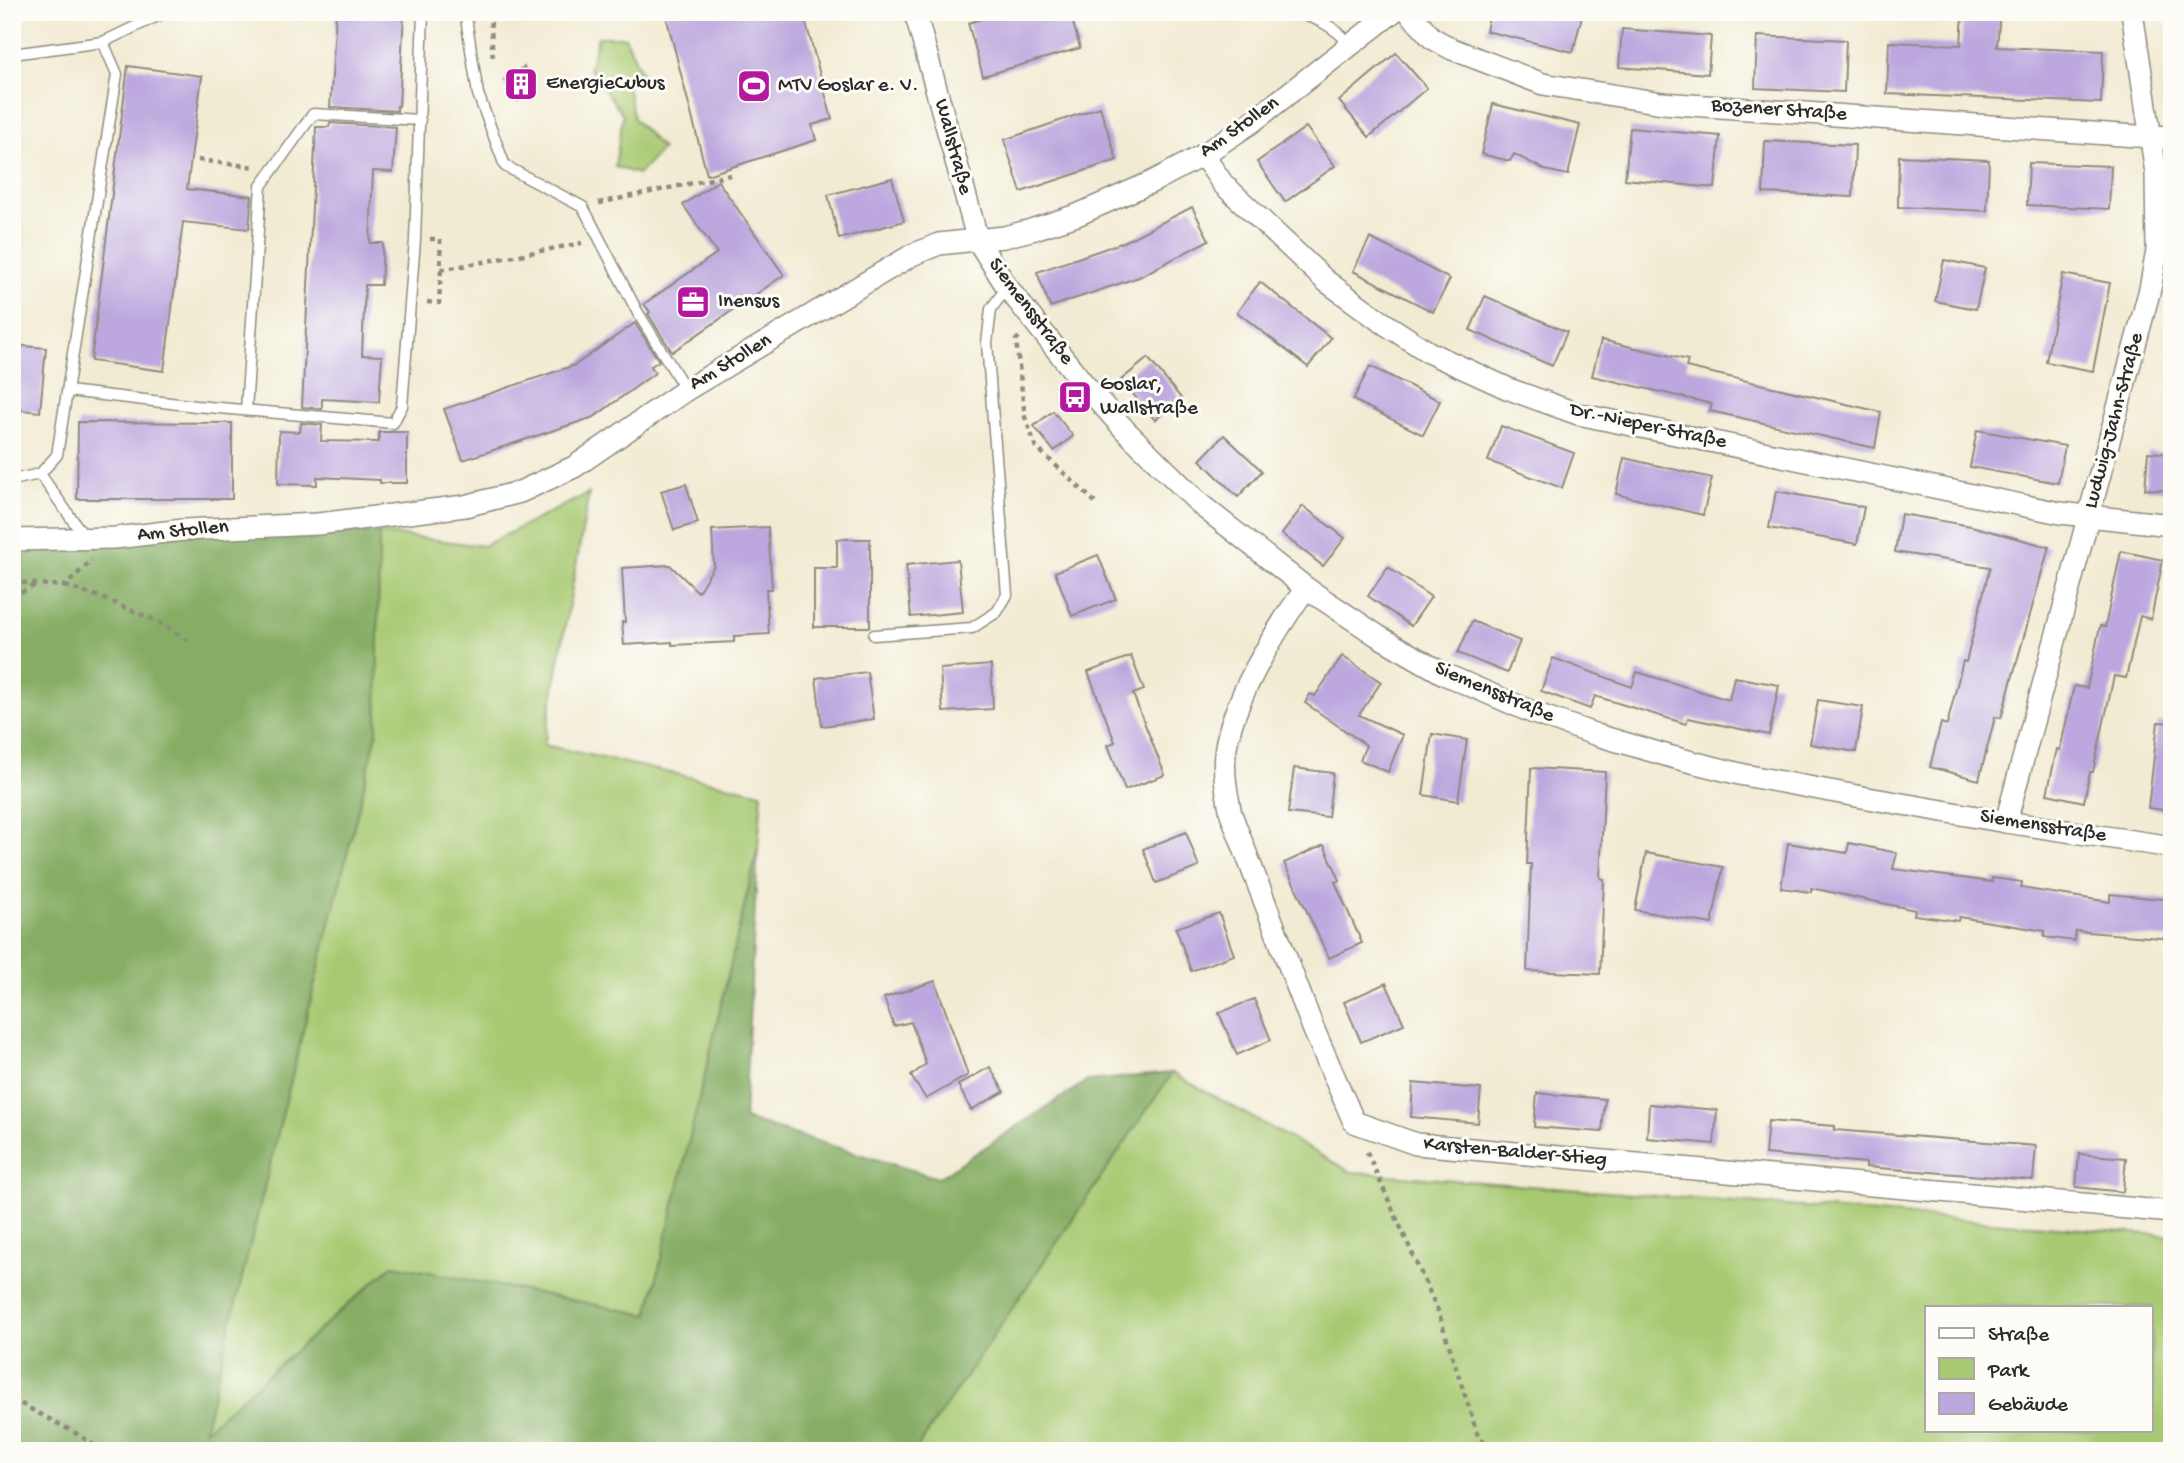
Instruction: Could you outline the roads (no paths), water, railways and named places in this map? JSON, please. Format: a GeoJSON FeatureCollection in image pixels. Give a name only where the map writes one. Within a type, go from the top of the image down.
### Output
{"type":"FeatureCollection","features":[{"type":"Feature","properties":{"kind":"street","name":"Wallstraße"},"geometry":{"type":"LineString","coordinates":[[915,12],[978,241]]}},
{"type":"Feature","properties":{"kind":"street","name":"Am Stollen"},"geometry":{"type":"LineString","coordinates":[[12,540],[115,538],[183,530],[318,524],[466,506],[520,492],[574,467],[685,390],[912,255],[939,244],[961,240],[978,241],[1031,230],[1077,215],[1154,181],[1203,155],[1252,122],[1393,12]]}},
{"type":"Feature","properties":{"kind":"street","name":"Bozener Straße"},"geometry":{"type":"LineString","coordinates":[[1409,12],[1433,38],[1452,49],[1543,85],[1662,103],[2161,136]]}},
{"type":"Feature","properties":{"kind":"street","name":"Ludwig-Jahn-Straße"},"geometry":{"type":"LineString","coordinates":[[2006,822],[2150,289],[2157,251],[2155,173],[2161,136],[2132,12]]}},
{"type":"Feature","properties":{"kind":"street","name":"Dr.-Nieper-Straße"},"geometry":{"type":"LineString","coordinates":[[1203,155],[1223,184],[1326,281],[1430,353],[1509,389],[1578,414],[2060,513],[2172,525]]}},
{"type":"Feature","properties":{"kind":"street","name":"Siemensstraße"},"geometry":{"type":"LineString","coordinates":[[978,241],[1007,287],[1083,383],[1125,430],[1201,505],[1306,588],[1378,636],[1444,674],[1534,713],[1597,735],[1744,775],[2006,822],[2172,847]]}},
{"type":"Feature","properties":{"kind":"street","name":"Karsten-Balder-Stieg"},"geometry":{"type":"LineString","coordinates":[[1306,588],[1287,613],[1259,663],[1232,721],[1225,754],[1225,783],[1231,814],[1313,1028],[1354,1122],[1416,1144],[2172,1212]]}},
{"type":"Feature","properties":{"kind":"lane"},"geometry":{"type":"LineString","coordinates":[[12,54],[103,42],[166,12]]}},
{"type":"Feature","properties":{"kind":"lane"},"geometry":{"type":"LineString","coordinates":[[68,391],[393,423],[402,406],[415,240],[424,12]]}},
{"type":"Feature","properties":{"kind":"lane"},"geometry":{"type":"LineString","coordinates":[[465,12],[478,94],[505,166],[583,207],[638,313],[685,390]]}},
{"type":"Feature","properties":{"kind":"lane"},"geometry":{"type":"LineString","coordinates":[[1289,12],[1325,22],[1352,46]]}},
{"type":"Feature","properties":{"kind":"lane"},"geometry":{"type":"LineString","coordinates":[[12,480],[40,474],[57,455],[117,74],[103,42]]}},
{"type":"Feature","properties":{"kind":"lane"},"geometry":{"type":"LineString","coordinates":[[246,410],[261,186],[313,114],[419,120]]}},
{"type":"Feature","properties":{"kind":"lane"},"geometry":{"type":"LineString","coordinates":[[874,635],[972,628],[997,612],[1007,595],[987,343],[991,309],[1007,287]]}},
{"type":"Feature","properties":{"kind":"lane"},"geometry":{"type":"LineString","coordinates":[[40,474],[86,539]]}},
{"type":"Feature","properties":{"kind":"place","name":"EnergieCubus"},"geometry":{"type":"Point","coordinates":[521,84]}},
{"type":"Feature","properties":{"kind":"place","name":"MTV Goslar e. V."},"geometry":{"type":"Point","coordinates":[754,86]}},
{"type":"Feature","properties":{"kind":"place","name":"Inensus"},"geometry":{"type":"Point","coordinates":[693,302]}},
{"type":"Feature","properties":{"kind":"place","name":"Goslar, Wallstraße"},"geometry":{"type":"Point","coordinates":[1075,397]}}]}
